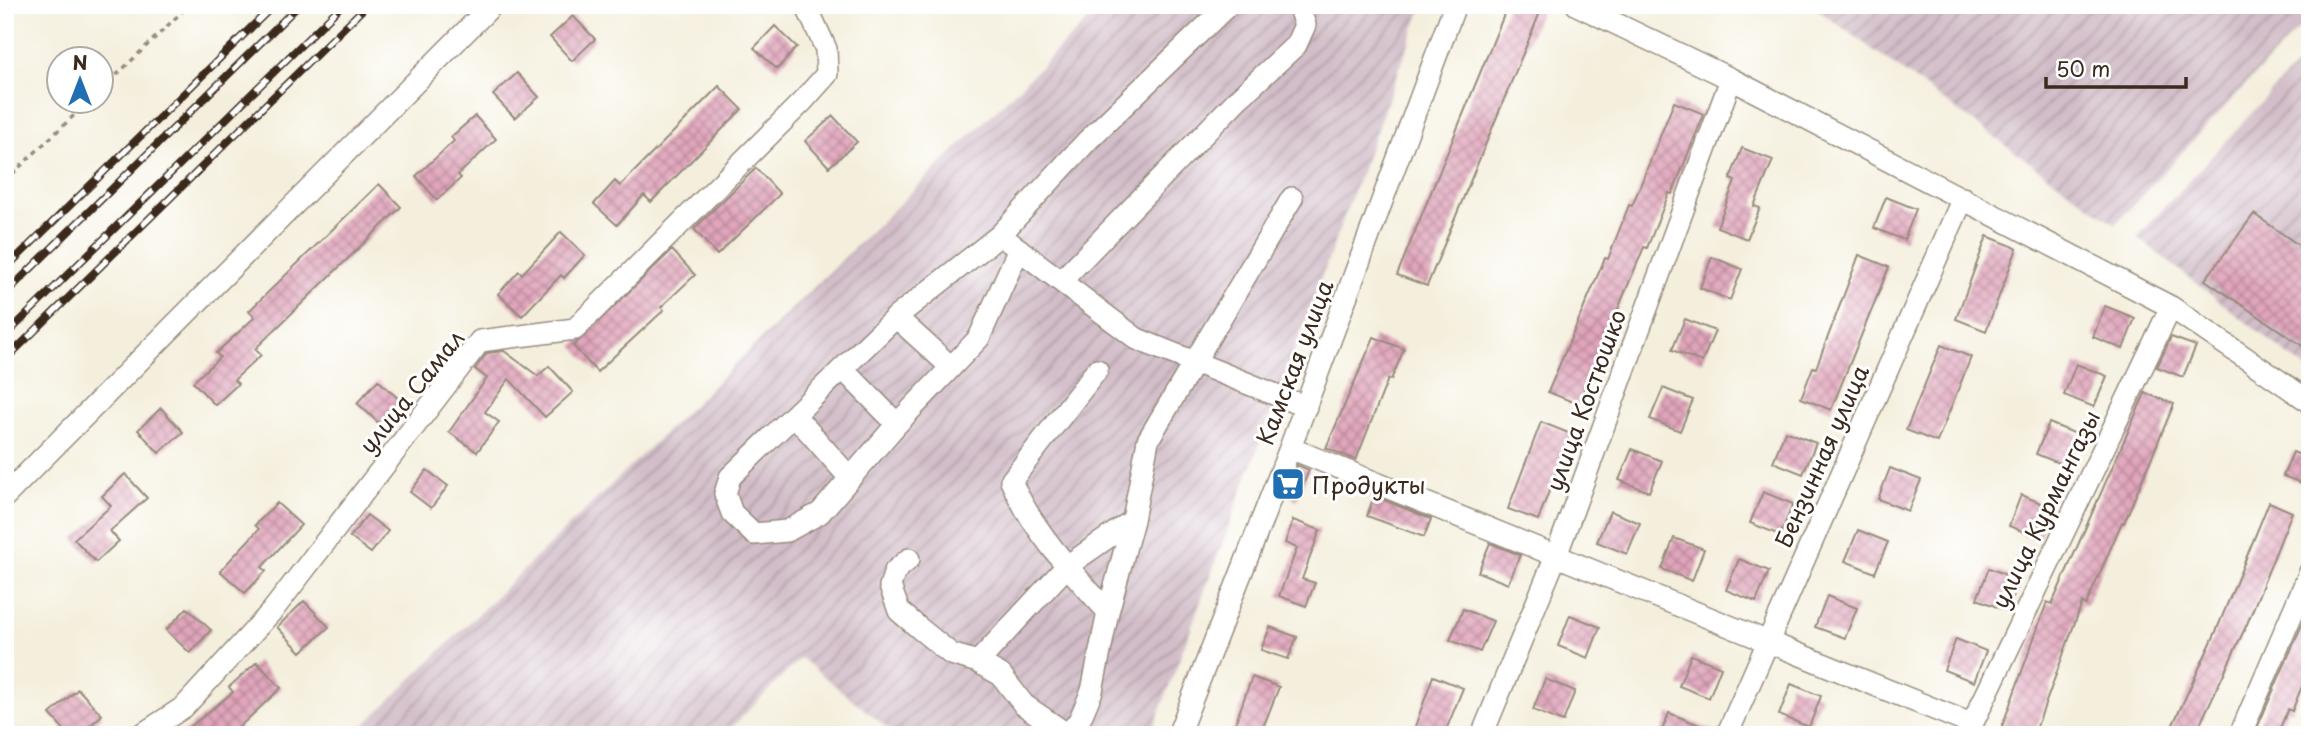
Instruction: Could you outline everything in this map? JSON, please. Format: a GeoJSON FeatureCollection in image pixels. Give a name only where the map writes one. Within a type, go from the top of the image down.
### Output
{"type":"FeatureCollection","features":[{"type":"Feature","properties":{"kind":"street"},"geometry":{"type":"LineString","coordinates":[[5,496],[492,5]]}},
{"type":"Feature","properties":{"kind":"street","name":"улица Самал"},"geometry":{"type":"LineString","coordinates":[[141,735],[184,707],[273,610],[480,341],[575,328],[827,75],[826,49],[806,5]]}},
{"type":"Feature","properties":{"kind":"street"},"geometry":{"type":"LineString","coordinates":[[1018,249],[979,338],[897,424],[820,513],[787,531],[754,534],[742,525],[732,513],[725,494],[730,477],[896,317],[1000,234],[1088,140],[1228,5]]}},
{"type":"Feature","properties":{"kind":"street"},"geometry":{"type":"LineString","coordinates":[[1061,281],[1240,98],[1296,45],[1305,24],[1298,5]]}},
{"type":"Feature","properties":{"kind":"street","name":"Камская улица"},"geometry":{"type":"LineString","coordinates":[[1178,735],[1306,407],[1455,5]]}},
{"type":"Feature","properties":{"kind":"street"},"geometry":{"type":"LineString","coordinates":[[1577,5],[1731,79],[2171,307],[2310,401]]}},
{"type":"Feature","properties":{"kind":"street","name":"улица Костюшко"},"geometry":{"type":"LineString","coordinates":[[1482,735],[1556,556],[1731,79]]}},
{"type":"Feature","properties":{"kind":"street"},"geometry":{"type":"LineString","coordinates":[[909,559],[895,571],[890,586],[899,611],[951,654],[978,662],[1001,675],[1024,705],[1068,735],[1080,719],[1092,691],[1108,612],[1133,520],[1148,440],[1292,198]]}},
{"type":"Feature","properties":{"kind":"street","name":"Бензинная улица"},"geometry":{"type":"LineString","coordinates":[[1727,735],[1963,198]]}},
{"type":"Feature","properties":{"kind":"street"},"geometry":{"type":"LineString","coordinates":[[1000,234],[1137,339],[1306,407]]}},
{"type":"Feature","properties":{"kind":"street","name":"улица Курмангазы"},"geometry":{"type":"LineString","coordinates":[[1969,729],[2171,307]]}},
{"type":"Feature","properties":{"kind":"street"},"geometry":{"type":"LineString","coordinates":[[896,317],[951,367]]}},
{"type":"Feature","properties":{"kind":"street"},"geometry":{"type":"LineString","coordinates":[[843,369],[897,424]]}},
{"type":"Feature","properties":{"kind":"street"},"geometry":{"type":"LineString","coordinates":[[1097,370],[1011,481],[1022,505],[1067,566],[1108,612]]}},
{"type":"Feature","properties":{"kind":"street"},"geometry":{"type":"LineString","coordinates":[[794,416],[850,478]]}},
{"type":"Feature","properties":{"kind":"street"},"geometry":{"type":"LineString","coordinates":[[1290,448],[1768,640],[1969,729]]}},
{"type":"Feature","properties":{"kind":"street"},"geometry":{"type":"LineString","coordinates":[[978,662],[1067,566],[1133,520]]}},
{"type":"Feature","properties":{"kind":"street"},"geometry":{"type":"LineString","coordinates":[[2240,735],[2310,572]]}},
{"type":"Feature","properties":{"kind":"path"},"geometry":{"type":"LineString","coordinates":[[116,75],[188,5]]}},
{"type":"Feature","properties":{"kind":"path"},"geometry":{"type":"LineString","coordinates":[[5,181],[73,116]]}},
{"type":"Feature","properties":{"kind":"shaded area"},"geometry":{"type":"Polygon","coordinates":[[[1104,5],[1423,5],[1151,735],[896,735],[801,658],[724,735],[354,735],[1104,5]]]}},
{"type":"Feature","properties":{"kind":"shaded area"},"geometry":{"type":"Polygon","coordinates":[[[1811,5],[2310,5],[2310,16],[2115,224],[1811,5]]]}},
{"type":"Feature","properties":{"kind":"shaded area"},"geometry":{"type":"Polygon","coordinates":[[[2310,50],[2310,372],[2137,237],[2310,50]]]}},
{"type":"Feature","properties":{"kind":"building"},"geometry":{"type":"Polygon","coordinates":[[[1508,5],[1530,5],[1541,10],[1427,286],[1397,275],[1508,5]]]}},
{"type":"Feature","properties":{"kind":"building"},"geometry":{"type":"Polygon","coordinates":[[[573,16],[595,39],[572,61],[550,37],[573,16]]]}},
{"type":"Feature","properties":{"kind":"building"},"geometry":{"type":"Polygon","coordinates":[[[775,26],[797,47],[777,69],[754,48],[775,26]]]}},
{"type":"Feature","properties":{"kind":"building"},"geometry":{"type":"Polygon","coordinates":[[[517,73],[539,97],[515,118],[493,95],[517,73]]]}},
{"type":"Feature","properties":{"kind":"building"},"geometry":{"type":"Polygon","coordinates":[[[719,86],[742,109],[651,202],[644,195],[617,225],[594,204],[615,181],[620,186],[719,86]]]}},
{"type":"Feature","properties":{"kind":"building"},"geometry":{"type":"Polygon","coordinates":[[[1674,102],[1704,114],[1672,194],[1669,193],[1647,248],[1644,247],[1578,404],[1548,392],[1605,258],[1608,259],[1629,205],[1632,206],[1674,102]]]}},
{"type":"Feature","properties":{"kind":"building"},"geometry":{"type":"Polygon","coordinates":[[[475,116],[496,139],[458,175],[461,178],[437,200],[416,176],[454,141],[451,137],[475,116]]]}},
{"type":"Feature","properties":{"kind":"building"},"geometry":{"type":"Polygon","coordinates":[[[833,116],[857,142],[829,167],[805,141],[833,116]]]}},
{"type":"Feature","properties":{"kind":"building"},"geometry":{"type":"Polygon","coordinates":[[[1742,148],[1773,160],[1754,206],[1760,208],[1747,239],[1717,227],[1735,181],[1730,179],[1742,148]]]}},
{"type":"Feature","properties":{"kind":"building"},"geometry":{"type":"Polygon","coordinates":[[[756,168],[780,194],[717,255],[694,229],[756,168]]]}},
{"type":"Feature","properties":{"kind":"building"},"geometry":{"type":"Polygon","coordinates":[[[379,184],[401,207],[255,349],[261,355],[234,380],[238,384],[215,405],[193,382],[220,357],[216,353],[255,317],[249,311],[379,184]]]}},
{"type":"Feature","properties":{"kind":"building"},"geometry":{"type":"Polygon","coordinates":[[[1886,197],[1916,209],[1904,240],[1874,228],[1886,197]]]}},
{"type":"Feature","properties":{"kind":"building"},"geometry":{"type":"Polygon","coordinates":[[[2254,214],[2310,253],[2310,351],[2205,280],[2254,214]]]}},
{"type":"Feature","properties":{"kind":"building"},"geometry":{"type":"Polygon","coordinates":[[[561,232],[585,255],[564,278],[561,275],[522,316],[498,294],[519,271],[522,274],[561,232]]]}},
{"type":"Feature","properties":{"kind":"building"},"geometry":{"type":"Polygon","coordinates":[[[1987,236],[2017,248],[1986,331],[1956,319],[1987,236]]]}},
{"type":"Feature","properties":{"kind":"building"},"geometry":{"type":"Polygon","coordinates":[[[672,250],[695,275],[661,307],[664,310],[597,372],[573,346],[672,250]]]}},
{"type":"Feature","properties":{"kind":"building"},"geometry":{"type":"Polygon","coordinates":[[[1859,255],[1889,267],[1831,410],[1801,398],[1813,367],[1816,368],[1859,255]]]}},
{"type":"Feature","properties":{"kind":"building"},"geometry":{"type":"Polygon","coordinates":[[[1712,257],[1742,269],[1730,300],[1700,288],[1712,257]]]}},
{"type":"Feature","properties":{"kind":"building"},"geometry":{"type":"Polygon","coordinates":[[[2105,306],[2135,318],[2123,349],[2093,337],[2105,306]]]}},
{"type":"Feature","properties":{"kind":"building"},"geometry":{"type":"Polygon","coordinates":[[[1685,319],[1715,331],[1702,362],[1672,350],[1685,319]]]}},
{"type":"Feature","properties":{"kind":"building"},"geometry":{"type":"Polygon","coordinates":[[[1374,337],[1404,349],[1391,380],[1388,379],[1356,460],[1326,448],[1374,337]]]}},
{"type":"Feature","properties":{"kind":"building"},"geometry":{"type":"Polygon","coordinates":[[[2171,337],[2196,346],[2183,377],[2157,367],[2171,337]]]}},
{"type":"Feature","properties":{"kind":"building"},"geometry":{"type":"Polygon","coordinates":[[[1941,345],[1971,357],[1937,442],[1906,430],[1941,345]]]}},
{"type":"Feature","properties":{"kind":"building"},"geometry":{"type":"Polygon","coordinates":[[[504,351],[538,376],[549,366],[573,392],[545,417],[509,379],[485,412],[499,422],[477,452],[449,432],[487,378],[475,369],[487,353],[504,351]]]}},
{"type":"Feature","properties":{"kind":"building"},"geometry":{"type":"Polygon","coordinates":[[[2076,364],[2107,376],[2094,407],[2064,395],[2076,364]]]}},
{"type":"Feature","properties":{"kind":"building"},"geometry":{"type":"Polygon","coordinates":[[[378,380],[403,403],[381,425],[357,403],[378,380]]]}},
{"type":"Feature","properties":{"kind":"building"},"geometry":{"type":"Polygon","coordinates":[[[1663,388],[1693,400],[1680,431],[1650,419],[1663,388]]]}},
{"type":"Feature","properties":{"kind":"building"},"geometry":{"type":"Polygon","coordinates":[[[2145,393],[2174,404],[2124,523],[2122,522],[2086,605],[2082,603],[2034,735],[1999,735],[2047,602],[2052,604],[2145,393]]]}},
{"type":"Feature","properties":{"kind":"building"},"geometry":{"type":"Polygon","coordinates":[[[161,408],[183,432],[159,453],[138,430],[161,408]]]}},
{"type":"Feature","properties":{"kind":"building"},"geometry":{"type":"Polygon","coordinates":[[[1541,422],[1571,434],[1538,520],[1508,509],[1541,422]]]}},
{"type":"Feature","properties":{"kind":"building"},"geometry":{"type":"Polygon","coordinates":[[[2049,423],[2079,435],[2066,466],[2036,454],[2049,423]]]}},
{"type":"Feature","properties":{"kind":"building"},"geometry":{"type":"Polygon","coordinates":[[[1785,431],[1816,443],[1803,474],[1773,462],[1785,431]]]}},
{"type":"Feature","properties":{"kind":"building"},"geometry":{"type":"Polygon","coordinates":[[[1632,449],[1662,461],[1649,492],[1619,480],[1632,449]]]}},
{"type":"Feature","properties":{"kind":"building"},"geometry":{"type":"Polygon","coordinates":[[[2293,452],[2310,459],[2310,486],[2283,476],[2293,452]]]}},
{"type":"Feature","properties":{"kind":"building"},"geometry":{"type":"Polygon","coordinates":[[[1297,465],[1309,470],[1297,500],[1286,495],[1297,465]]]}},
{"type":"Feature","properties":{"kind":"building"},"geometry":{"type":"Polygon","coordinates":[[[1890,468],[1921,480],[1908,511],[1878,499],[1890,468]]]}},
{"type":"Feature","properties":{"kind":"building"},"geometry":{"type":"Polygon","coordinates":[[[427,470],[448,486],[431,508],[410,492],[427,470]]]}},
{"type":"Feature","properties":{"kind":"building"},"geometry":{"type":"Polygon","coordinates":[[[125,474],[147,498],[110,531],[119,541],[96,562],[74,539],[111,506],[102,496],[125,474]]]}},
{"type":"Feature","properties":{"kind":"building"},"geometry":{"type":"Polygon","coordinates":[[[1763,492],[1793,504],[1780,535],[1750,523],[1763,492]]]}},
{"type":"Feature","properties":{"kind":"building"},"geometry":{"type":"Polygon","coordinates":[[[2021,495],[2051,507],[2039,538],[2009,526],[2021,495]]]}},
{"type":"Feature","properties":{"kind":"building"},"geometry":{"type":"Polygon","coordinates":[[[1374,496],[1431,519],[1424,537],[1367,516],[1374,496]]]}},
{"type":"Feature","properties":{"kind":"building"},"geometry":{"type":"Polygon","coordinates":[[[2269,502],[2292,512],[2247,624],[2195,735],[2168,735],[2215,634],[2269,502]]]}},
{"type":"Feature","properties":{"kind":"building"},"geometry":{"type":"Polygon","coordinates":[[[277,503],[301,525],[262,567],[266,571],[245,593],[220,571],[259,529],[255,525],[277,503]]]}},
{"type":"Feature","properties":{"kind":"building"},"geometry":{"type":"Polygon","coordinates":[[[1610,511],[1640,523],[1627,554],[1597,542],[1610,511]]]}},
{"type":"Feature","properties":{"kind":"building"},"geometry":{"type":"Polygon","coordinates":[[[367,515],[388,531],[371,553],[350,537],[367,515]]]}},
{"type":"Feature","properties":{"kind":"building"},"geometry":{"type":"Polygon","coordinates":[[[1293,520],[1320,530],[1302,579],[1315,583],[1306,606],[1279,596],[1297,548],[1285,543],[1293,520]]]}},
{"type":"Feature","properties":{"kind":"building"},"geometry":{"type":"Polygon","coordinates":[[[1858,530],[1888,542],[1875,573],[1845,561],[1858,530]]]}},
{"type":"Feature","properties":{"kind":"building"},"geometry":{"type":"Polygon","coordinates":[[[1674,538],[1704,549],[1692,581],[1662,569],[1674,538]]]}},
{"type":"Feature","properties":{"kind":"building"},"geometry":{"type":"Polygon","coordinates":[[[1490,543],[1520,555],[1508,584],[1478,572],[1490,543]]]}},
{"type":"Feature","properties":{"kind":"building"},"geometry":{"type":"Polygon","coordinates":[[[1739,559],[1769,571],[1756,602],[1726,590],[1739,559]]]}},
{"type":"Feature","properties":{"kind":"building"},"geometry":{"type":"Polygon","coordinates":[[[1989,568],[2020,580],[2007,611],[1977,599],[1989,568]]]}},
{"type":"Feature","properties":{"kind":"building"},"geometry":{"type":"Polygon","coordinates":[[[1827,596],[1857,608],[1845,638],[1815,627],[1827,596]]]}},
{"type":"Feature","properties":{"kind":"building"},"geometry":{"type":"Polygon","coordinates":[[[304,601],[329,627],[301,652],[277,627],[304,601]]]}},
{"type":"Feature","properties":{"kind":"building"},"geometry":{"type":"Polygon","coordinates":[[[2310,606],[2310,666],[2292,711],[2288,709],[2277,735],[2254,735],[2310,606]]]}},
{"type":"Feature","properties":{"kind":"building"},"geometry":{"type":"Polygon","coordinates":[[[187,608],[211,630],[190,653],[166,630],[187,608]]]}},
{"type":"Feature","properties":{"kind":"building"},"geometry":{"type":"Polygon","coordinates":[[[1463,609],[1493,621],[1480,652],[1450,640],[1463,609]]]}},
{"type":"Feature","properties":{"kind":"building"},"geometry":{"type":"Polygon","coordinates":[[[1570,615],[1600,627],[1588,658],[1558,646],[1570,615]]]}},
{"type":"Feature","properties":{"kind":"building"},"geometry":{"type":"Polygon","coordinates":[[[1270,627],[1297,637],[1288,659],[1261,650],[1270,627]]]}},
{"type":"Feature","properties":{"kind":"building"},"geometry":{"type":"Polygon","coordinates":[[[1956,639],[1986,651],[1974,682],[1944,670],[1956,639]]]}},
{"type":"Feature","properties":{"kind":"building"},"geometry":{"type":"Polygon","coordinates":[[[1691,655],[1721,667],[1709,698],[1679,686],[1691,655]]]}},
{"type":"Feature","properties":{"kind":"building"},"geometry":{"type":"Polygon","coordinates":[[[257,662],[281,688],[238,728],[244,735],[180,735],[233,692],[229,687],[257,662]]]}},
{"type":"Feature","properties":{"kind":"building"},"geometry":{"type":"Polygon","coordinates":[[[1433,676],[1463,688],[1444,735],[1412,735],[1433,676]]]}},
{"type":"Feature","properties":{"kind":"building"},"geometry":{"type":"Polygon","coordinates":[[[1252,677],[1279,687],[1260,735],[1231,735],[1252,677]]]}},
{"type":"Feature","properties":{"kind":"building"},"geometry":{"type":"Polygon","coordinates":[[[1545,679],[1575,691],[1563,722],[1533,710],[1545,679]]]}},
{"type":"Feature","properties":{"kind":"building"},"geometry":{"type":"Polygon","coordinates":[[[1791,684],[1821,696],[1809,727],[1779,715],[1791,684]]]}},
{"type":"Feature","properties":{"kind":"building"},"geometry":{"type":"Polygon","coordinates":[[[78,689],[102,715],[80,735],[69,735],[50,714],[78,689]]]}},
{"type":"Feature","properties":{"kind":"building"},"geometry":{"type":"Polygon","coordinates":[[[1669,713],[1715,731],[1714,735],[1660,735],[1669,713]]]}},
{"type":"Feature","properties":{"kind":"railway"},"geometry":{"type":"LineString","coordinates":[[5,269],[274,5]]}},
{"type":"Feature","properties":{"kind":"railway"},"geometry":{"type":"LineString","coordinates":[[5,294],[299,5]]}},
{"type":"Feature","properties":{"kind":"railway"},"geometry":{"type":"LineString","coordinates":[[5,336],[342,5]]}},
{"type":"Feature","properties":{"kind":"railway"},"geometry":{"type":"LineString","coordinates":[[5,360],[367,5]]}},
{"type":"Feature","properties":{"kind":"place","name":"Продукты"},"geometry":{"type":"Point","coordinates":[1288,484]}}]}
